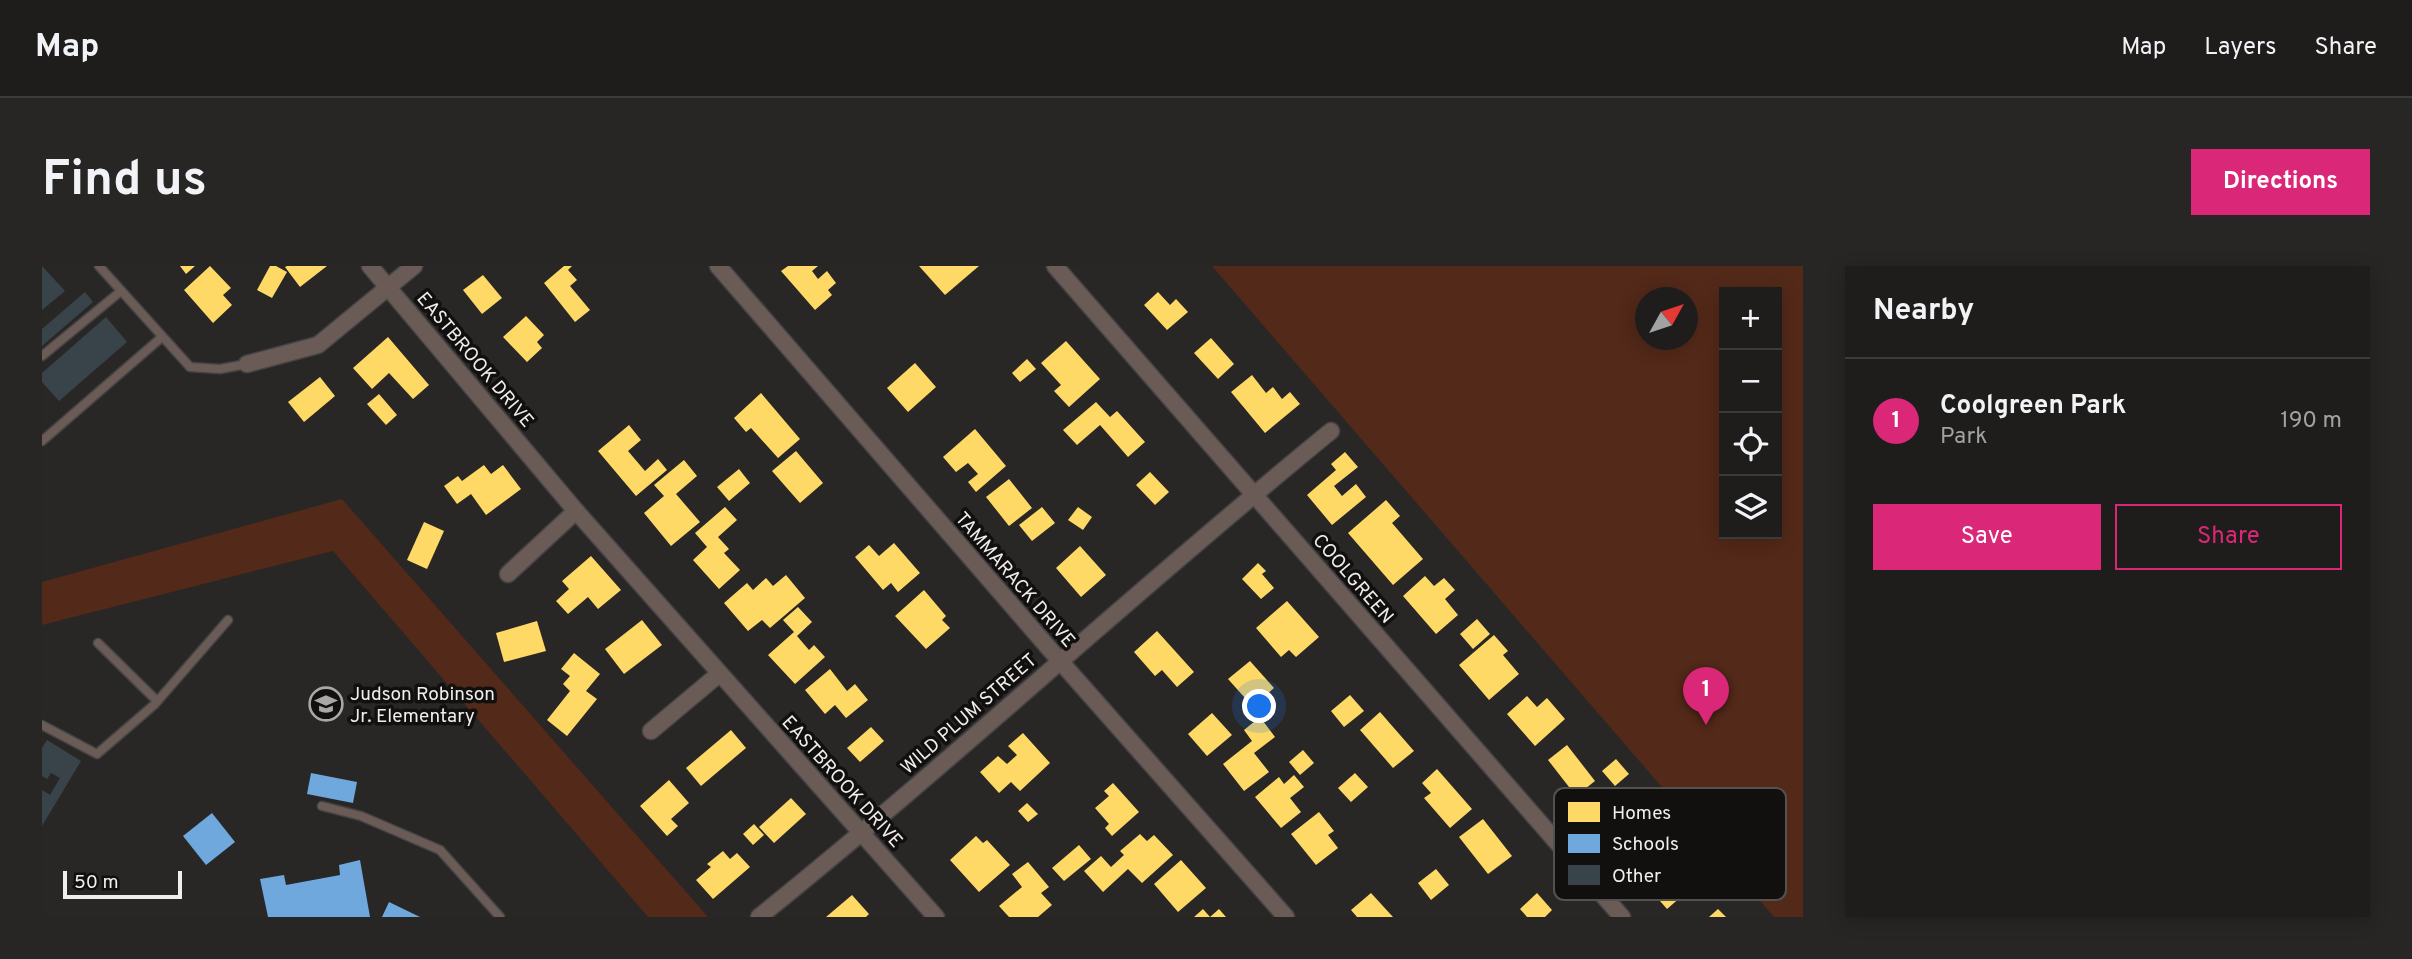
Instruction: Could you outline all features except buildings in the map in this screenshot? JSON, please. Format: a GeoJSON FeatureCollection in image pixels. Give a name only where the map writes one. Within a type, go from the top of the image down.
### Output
{"type":"FeatureCollection","features":[{"type":"Feature","properties":{"kind":"street","name":"EASTBROOK DRIVE"},"geometry":{"type":"LineString","coordinates":[[370,266],[576,511],[936,917]]}},
{"type":"Feature","properties":{"kind":"street"},"geometry":{"type":"LineString","coordinates":[[247,364],[318,345],[414,266]]}},
{"type":"Feature","properties":{"kind":"street","name":"TAMMARACK DRIVE"},"geometry":{"type":"LineString","coordinates":[[718,266],[1286,917]]}},
{"type":"Feature","properties":{"kind":"street","name":"COOLGREEN"},"geometry":{"type":"LineString","coordinates":[[1055,266],[1554,839]]}},
{"type":"Feature","properties":{"kind":"street","name":"WILD PLUM STREET"},"geometry":{"type":"LineString","coordinates":[[759,917],[862,834],[1253,494],[1331,430]]}},
{"type":"Feature","properties":{"kind":"street"},"geometry":{"type":"LineString","coordinates":[[508,574],[576,511]]}},
{"type":"Feature","properties":{"kind":"street"},"geometry":{"type":"LineString","coordinates":[[651,732],[719,674]]}},
{"type":"Feature","properties":{"kind":"street","name":"COOLGREEN"},"geometry":{"type":"LineString","coordinates":[[1607,900],[1622,917]]}},
{"type":"Feature","properties":{"kind":"lane"},"geometry":{"type":"LineString","coordinates":[[99,266],[190,367],[220,369],[247,364]]}},
{"type":"Feature","properties":{"kind":"lane"},"geometry":{"type":"LineString","coordinates":[[42,356],[121,292]]}},
{"type":"Feature","properties":{"kind":"lane"},"geometry":{"type":"LineString","coordinates":[[42,441],[162,337]]}},
{"type":"Feature","properties":{"kind":"lane"},"geometry":{"type":"LineString","coordinates":[[42,725],[97,754],[157,701],[228,620]]}},
{"type":"Feature","properties":{"kind":"lane"},"geometry":{"type":"LineString","coordinates":[[98,643],[157,701]]}},
{"type":"Feature","properties":{"kind":"lane"},"geometry":{"type":"LineString","coordinates":[[322,806],[361,816],[440,850],[500,917]]}},
{"type":"Feature","properties":{"kind":"shaded area"},"geometry":{"type":"Polygon","coordinates":[[[1212,266],[1803,266],[1803,917],[1774,917],[1759,900],[1786,900],[1786,788],[1663,788],[1212,266]]]}},
{"type":"Feature","properties":{"kind":"shaded area"},"geometry":{"type":"Polygon","coordinates":[[[342,499],[708,917],[648,917],[333,551],[42,625],[42,582],[342,499]]]}},
{"type":"Feature","properties":{"kind":"place","name":"Judson Robinson Jr. Elementary"},"geometry":{"type":"Point","coordinates":[326,704]}},
{"type":"Feature","properties":{"kind":"place","name":"Coolgreen Park"},"geometry":{"type":"Point","coordinates":[1706,725]}}]}
